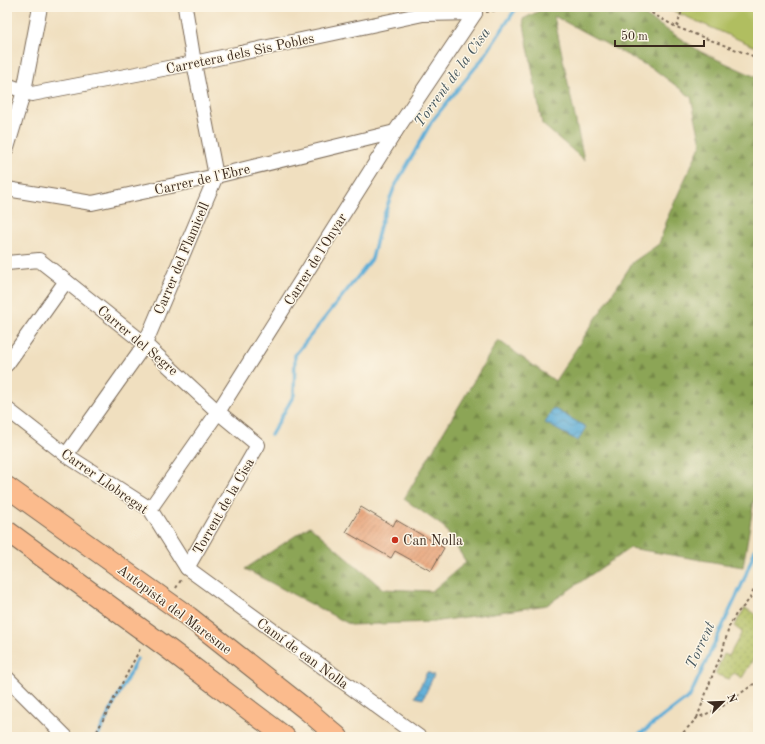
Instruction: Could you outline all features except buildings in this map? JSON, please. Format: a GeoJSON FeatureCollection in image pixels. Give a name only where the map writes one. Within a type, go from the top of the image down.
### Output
{"type":"FeatureCollection","features":[{"type":"Feature","properties":{"kind":"highway","name":"Autopista del Maresme"},"geometry":{"type":"LineString","coordinates":[[7,487],[189,617],[308,711],[338,737]]}},
{"type":"Feature","properties":{"kind":"highway"},"geometry":{"type":"LineString","coordinates":[[7,531],[170,650],[285,737]]}},
{"type":"Feature","properties":{"kind":"highway"},"geometry":{"type":"LineString","coordinates":[[170,650],[268,737]]}},
{"type":"Feature","properties":{"kind":"street"},"geometry":{"type":"LineString","coordinates":[[7,148],[24,91],[40,7]]}},
{"type":"Feature","properties":{"kind":"street"},"geometry":{"type":"LineString","coordinates":[[185,7],[194,63],[216,176]]}},
{"type":"Feature","properties":{"kind":"street","name":"Carretera dels Sis Pobles"},"geometry":{"type":"LineString","coordinates":[[7,84],[32,94],[194,63],[422,14],[475,10]]}},
{"type":"Feature","properties":{"kind":"street","name":"Carrer de l'Onyar"},"geometry":{"type":"LineString","coordinates":[[150,509],[218,412],[395,132],[475,10]]}},
{"type":"Feature","properties":{"kind":"street","name":"Carrer de l'Ebre"},"geometry":{"type":"LineString","coordinates":[[7,189],[92,203],[216,176],[395,132]]}},
{"type":"Feature","properties":{"kind":"street","name":"Carrer del Flamicell"},"geometry":{"type":"LineString","coordinates":[[66,455],[145,344],[216,176]]}},
{"type":"Feature","properties":{"kind":"street","name":"Carrer del Segre"},"geometry":{"type":"LineString","coordinates":[[7,263],[38,260],[145,344],[218,412],[258,445]]}},
{"type":"Feature","properties":{"kind":"street"},"geometry":{"type":"LineString","coordinates":[[7,364],[66,281]]}},
{"type":"Feature","properties":{"kind":"street","name":"Carrer Llobregat"},"geometry":{"type":"LineString","coordinates":[[7,409],[66,455],[150,509],[187,568]]}},
{"type":"Feature","properties":{"kind":"street","name":"Torrent de la Cisa"},"geometry":{"type":"LineString","coordinates":[[187,568],[258,445]]}},
{"type":"Feature","properties":{"kind":"street","name":"Camí de can Nolla"},"geometry":{"type":"LineString","coordinates":[[187,568],[419,737]]}},
{"type":"Feature","properties":{"kind":"street"},"geometry":{"type":"LineString","coordinates":[[7,678],[66,737]]}},
{"type":"Feature","properties":{"kind":"path"},"geometry":{"type":"LineString","coordinates":[[475,10],[483,12],[504,9],[506,7]]}},
{"type":"Feature","properties":{"kind":"path"},"geometry":{"type":"LineString","coordinates":[[641,7],[676,27],[758,58]]}},
{"type":"Feature","properties":{"kind":"path"},"geometry":{"type":"LineString","coordinates":[[676,27],[682,7]]}},
{"type":"Feature","properties":{"kind":"path"},"geometry":{"type":"LineString","coordinates":[[697,718],[722,653],[729,627],[736,614],[750,598],[758,581]]}},
{"type":"Feature","properties":{"kind":"path"},"geometry":{"type":"LineString","coordinates":[[94,737],[140,649]]}},
{"type":"Feature","properties":{"kind":"path"},"geometry":{"type":"LineString","coordinates":[[679,737],[697,718],[720,708],[758,681]]}},
{"type":"Feature","properties":{"kind":"green space"},"geometry":{"type":"Polygon","coordinates":[[[547,7],[632,7],[701,52],[758,78],[758,477],[743,567],[630,548],[547,605],[433,622],[351,625],[245,569],[310,526],[383,589],[432,591],[466,562],[444,527],[404,499],[498,340],[555,381],[633,262],[659,244],[669,214],[701,144],[691,97],[655,70],[554,16],[584,160],[542,124],[523,19],[547,7]]]}},
{"type":"Feature","properties":{"kind":"green space"},"geometry":{"type":"Polygon","coordinates":[[[664,7],[758,7],[758,48],[664,7]]]}},
{"type":"Feature","properties":{"kind":"green space"},"geometry":{"type":"Polygon","coordinates":[[[745,608],[758,616],[758,625],[754,631],[758,634],[758,651],[742,678],[734,673],[729,679],[715,674],[724,654],[729,656],[742,632],[734,626],[745,608]]]}},
{"type":"Feature","properties":{"kind":"water"},"geometry":{"type":"Polygon","coordinates":[[[553,408],[586,427],[578,441],[545,423],[553,408]]]}},
{"type":"Feature","properties":{"kind":"water"},"geometry":{"type":"Polygon","coordinates":[[[427,672],[434,675],[423,699],[415,697],[427,672]]]}},
{"type":"Feature","properties":{"kind":"waterway","name":"Torrent de la Cisa"},"geometry":{"type":"LineString","coordinates":[[271,435],[294,395],[295,355],[372,259],[380,226],[394,188],[432,121],[483,58],[517,7]]}},
{"type":"Feature","properties":{"kind":"waterway","name":"Torrent"},"geometry":{"type":"LineString","coordinates":[[636,737],[690,696],[743,582],[758,542]]}},
{"type":"Feature","properties":{"kind":"waterway","name":"Torrent de la Cisa"},"geometry":{"type":"LineString","coordinates":[[97,737],[137,659]]}},
{"type":"Feature","properties":{"kind":"place","name":"Can Nolla"},"geometry":{"type":"Point","coordinates":[395,540]}}]}
